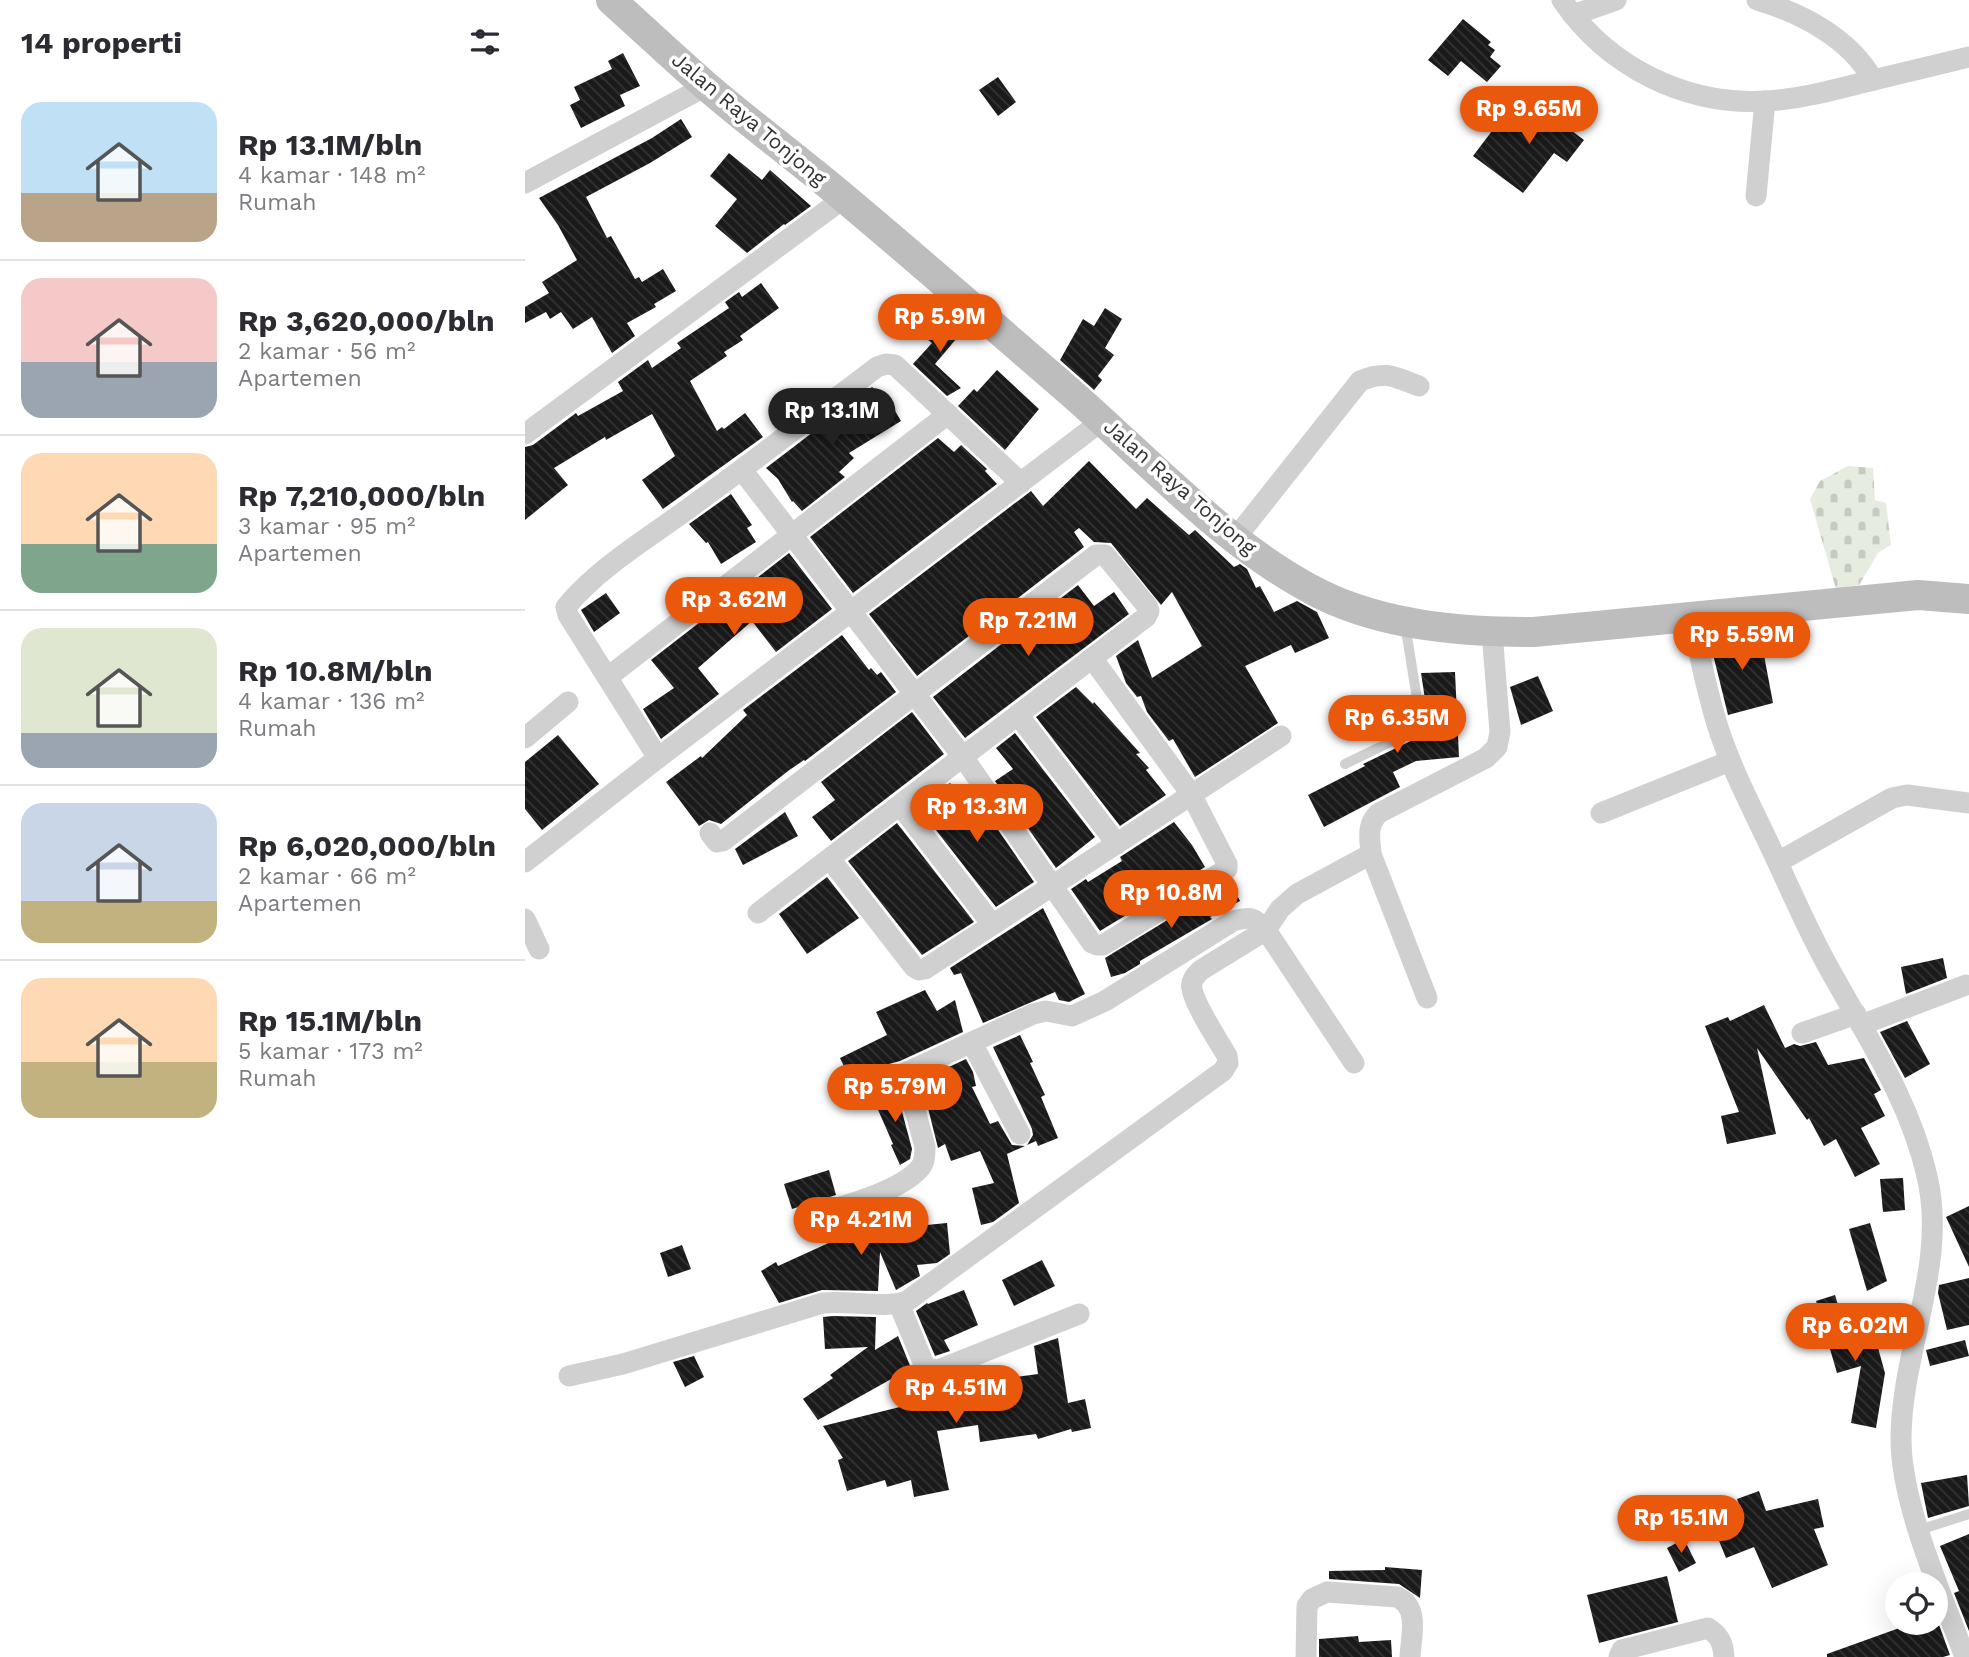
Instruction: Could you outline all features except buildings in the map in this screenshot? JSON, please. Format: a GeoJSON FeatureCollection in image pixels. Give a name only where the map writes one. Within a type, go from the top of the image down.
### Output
{"type":"FeatureCollection","features":[{"type":"Feature","properties":{"kind":"main road","name":"Jalan Raya Tonjong"},"geometry":{"type":"LineString","coordinates":[[611,0],[706,86],[844,198],[1103,420],[1234,540],[1322,595],[1352,607],[1405,621],[1493,632],[1534,632],[1917,595],[1969,599]]}},
{"type":"Feature","properties":{"kind":"street"},"geometry":{"type":"LineString","coordinates":[[1567,8],[1616,0]]}},
{"type":"Feature","properties":{"kind":"street"},"geometry":{"type":"LineString","coordinates":[[1757,0],[1806,19],[1830,34],[1864,63],[1873,80]]}},
{"type":"Feature","properties":{"kind":"street"},"geometry":{"type":"LineString","coordinates":[[1567,8],[1627,66],[1670,87],[1717,98],[1765,101],[1807,96],[1969,57]]}},
{"type":"Feature","properties":{"kind":"street"},"geometry":{"type":"LineString","coordinates":[[525,183],[706,86]]}},
{"type":"Feature","properties":{"kind":"street"},"geometry":{"type":"LineString","coordinates":[[1756,196],[1765,101]]}},
{"type":"Feature","properties":{"kind":"street"},"geometry":{"type":"LineString","coordinates":[[525,434],[844,198]]}},
{"type":"Feature","properties":{"kind":"street"},"geometry":{"type":"LineString","coordinates":[[657,758],[570,619],[566,607],[577,594],[615,563],[877,367],[886,364],[895,365],[1021,483]]}},
{"type":"Feature","properties":{"kind":"street"},"geometry":{"type":"LineString","coordinates":[[1234,540],[1360,381],[1374,374],[1387,374],[1419,386]]}},
{"type":"Feature","properties":{"kind":"street"},"geometry":{"type":"LineString","coordinates":[[608,677],[948,414]]}},
{"type":"Feature","properties":{"kind":"street"},"geometry":{"type":"LineString","coordinates":[[525,862],[657,758],[1103,420]]}},
{"type":"Feature","properties":{"kind":"street"},"geometry":{"type":"LineString","coordinates":[[742,470],[963,757],[1052,887],[1092,943],[1097,945],[1103,944],[1224,872],[1227,864],[1191,794],[1093,658]]}},
{"type":"Feature","properties":{"kind":"street"},"geometry":{"type":"LineString","coordinates":[[711,833],[717,842],[723,841],[1096,555],[1105,555],[1147,606],[1149,611],[1146,617],[758,913]]}},
{"type":"Feature","properties":{"kind":"street"},"geometry":{"type":"LineString","coordinates":[[1691,616],[1716,722],[1730,761],[1824,959],[1907,1112],[1928,1178],[1932,1224],[1930,1267],[1903,1401],[1901,1442],[1906,1481],[1919,1530],[1965,1657]]}},
{"type":"Feature","properties":{"kind":"street"},"geometry":{"type":"LineString","coordinates":[[1427,998],[1371,855],[1369,830],[1373,818],[1379,813],[1486,758],[1497,747],[1500,732],[1493,632]]}},
{"type":"Feature","properties":{"kind":"street"},"geometry":{"type":"LineString","coordinates":[[525,738],[568,702]]}},
{"type":"Feature","properties":{"kind":"street"},"geometry":{"type":"LineString","coordinates":[[1018,715],[1117,844]]}},
{"type":"Feature","properties":{"kind":"street"},"geometry":{"type":"LineString","coordinates":[[830,859],[919,970],[931,965],[1052,887],[1281,736]]}},
{"type":"Feature","properties":{"kind":"street"},"geometry":{"type":"LineString","coordinates":[[1601,813],[1730,761]]}},
{"type":"Feature","properties":{"kind":"street"},"geometry":{"type":"LineString","coordinates":[[1778,862],[1892,798],[1907,795],[1969,803]]}},
{"type":"Feature","properties":{"kind":"street"},"geometry":{"type":"LineString","coordinates":[[900,805],[992,925]]}},
{"type":"Feature","properties":{"kind":"street"},"geometry":{"type":"LineString","coordinates":[[569,1376],[623,1364],[823,1303],[839,1301],[899,1304],[915,1296],[1223,1071],[1228,1063],[1227,1056],[1195,998],[1191,988],[1194,978],[1201,970],[1266,930],[1288,901],[1371,855]]}},
{"type":"Feature","properties":{"kind":"street"},"geometry":{"type":"LineString","coordinates":[[847,1089],[905,1073],[1033,1014],[1046,1011],[1072,1016],[1105,1001],[1233,921],[1245,918],[1255,918],[1266,930],[1354,1063]]}},
{"type":"Feature","properties":{"kind":"street"},"geometry":{"type":"LineString","coordinates":[[525,919],[539,949]]}},
{"type":"Feature","properties":{"kind":"street"},"geometry":{"type":"LineString","coordinates":[[1802,1033],[1859,1020],[1966,985]]}},
{"type":"Feature","properties":{"kind":"street"},"geometry":{"type":"LineString","coordinates":[[972,1043],[1020,1134]]}},
{"type":"Feature","properties":{"kind":"street"},"geometry":{"type":"LineString","coordinates":[[804,1217],[890,1189],[921,1167],[925,1147],[905,1073]]}},
{"type":"Feature","properties":{"kind":"street"},"geometry":{"type":"LineString","coordinates":[[899,1304],[926,1368],[937,1370],[1079,1314]]}},
{"type":"Feature","properties":{"kind":"street"},"geometry":{"type":"LineString","coordinates":[[1306,1657],[1307,1606],[1319,1595],[1327,1592],[1397,1597],[1404,1600],[1413,1613],[1411,1657]]}},
{"type":"Feature","properties":{"kind":"street"},"geometry":{"type":"LineString","coordinates":[[1619,1657],[1622,1650],[1708,1628],[1718,1634],[1723,1643],[1724,1657]]}},
{"type":"Feature","properties":{"kind":"lane"},"geometry":{"type":"LineString","coordinates":[[1345,764],[1415,730],[1419,711],[1405,621]]}},
{"type":"Feature","properties":{"kind":"lane"},"geometry":{"type":"LineString","coordinates":[[1919,1530],[1969,1514]]}},
{"type":"Feature","properties":{"kind":"green space"},"geometry":{"type":"Polygon","coordinates":[[[1848,466],[1873,468],[1875,500],[1886,503],[1891,545],[1878,553],[1859,585],[1836,589],[1810,499],[1820,481],[1848,466]]]}}]}
